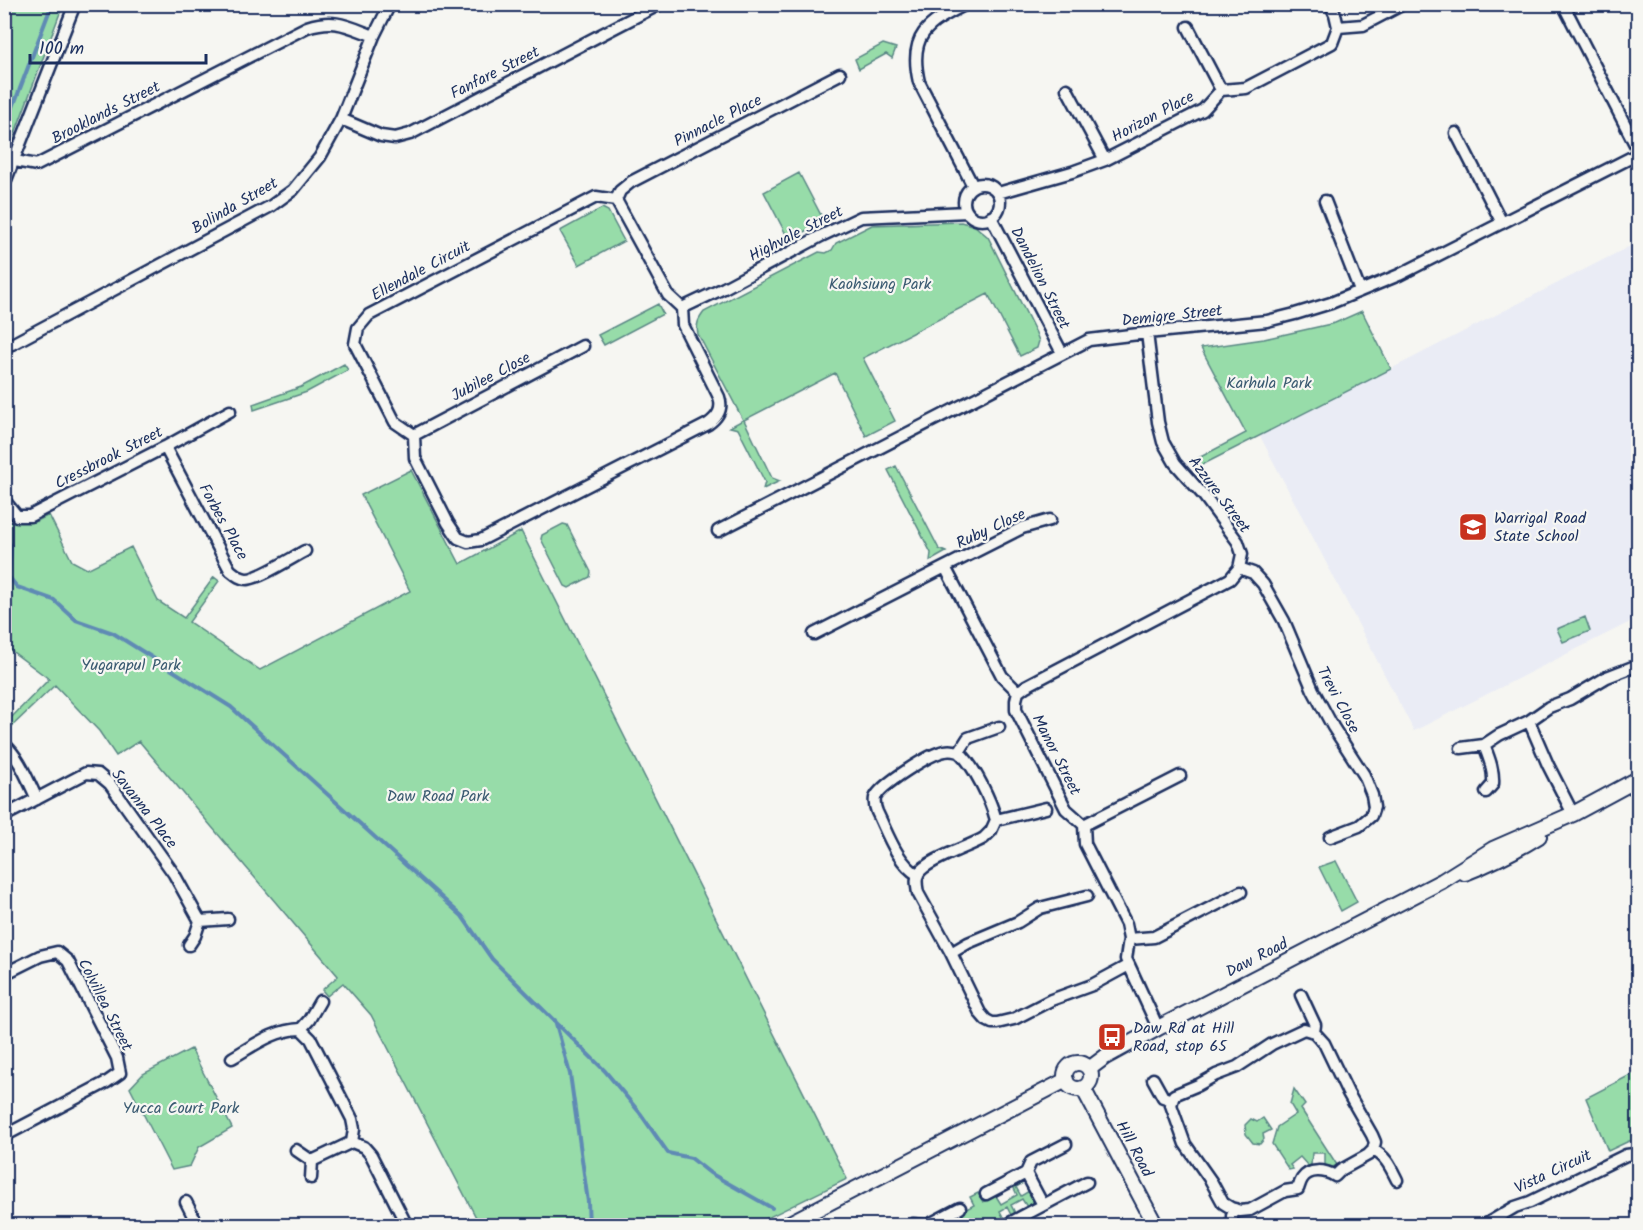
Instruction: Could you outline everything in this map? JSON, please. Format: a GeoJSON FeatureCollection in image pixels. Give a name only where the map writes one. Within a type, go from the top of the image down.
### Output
{"type":"FeatureCollection","features":[{"type":"Feature","properties":{"kind":"street"},"geometry":{"type":"LineString","coordinates":[[4,185],[75,4]]}},
{"type":"Feature","properties":{"kind":"street","name":"Bolinda Street"},"geometry":{"type":"LineString","coordinates":[[4,346],[12,344],[271,206],[293,190],[320,157],[341,118],[374,36],[390,4]]}},
{"type":"Feature","properties":{"kind":"street","name":"Fanfare Street"},"geometry":{"type":"LineString","coordinates":[[341,118],[381,136],[395,138],[410,134],[660,4]]}},
{"type":"Feature","properties":{"kind":"street"},"geometry":{"type":"LineString","coordinates":[[966,4],[938,19],[922,34],[916,49],[915,65],[919,82],[973,186]]}},
{"type":"Feature","properties":{"kind":"street"},"geometry":{"type":"LineString","coordinates":[[1188,27],[1221,90],[1246,88],[1332,43],[1338,27],[1330,4]]}},
{"type":"Feature","properties":{"kind":"street"},"geometry":{"type":"LineString","coordinates":[[1338,27],[1363,26],[1403,4]]}},
{"type":"Feature","properties":{"kind":"street"},"geometry":{"type":"LineString","coordinates":[[1563,4],[1638,152]]}},
{"type":"Feature","properties":{"kind":"street","name":"Brooklands Street"},"geometry":{"type":"LineString","coordinates":[[15,161],[37,165],[307,27],[322,22],[337,23],[374,36]]}},
{"type":"Feature","properties":{"kind":"street","name":"Pinnacle Place"},"geometry":{"type":"LineString","coordinates":[[616,200],[620,190],[631,182],[840,74]]}},
{"type":"Feature","properties":{"kind":"street"},"geometry":{"type":"LineString","coordinates":[[1067,89],[1105,160]]}},
{"type":"Feature","properties":{"kind":"street","name":"Horizon Place"},"geometry":{"type":"LineString","coordinates":[[998,193],[1105,160],[1203,110],[1221,90]]}},
{"type":"Feature","properties":{"kind":"street"},"geometry":{"type":"LineString","coordinates":[[1456,133],[1502,223]]}},
{"type":"Feature","properties":{"kind":"street","name":"Demigre Street"},"geometry":{"type":"LineString","coordinates":[[718,531],[1089,340],[1267,321],[1331,303],[1399,275],[1638,152]]}},
{"type":"Feature","properties":{"kind":"street"},"geometry":{"type":"LineString","coordinates":[[987,184],[998,193],[999,208],[992,217],[981,220],[967,212],[964,198],[966,192],[973,186],[987,184]]}},
{"type":"Feature","properties":{"kind":"street","name":"Ellendale Circuit"},"geometry":{"type":"LineString","coordinates":[[414,435],[395,422],[355,344],[358,328],[369,315],[596,196],[616,200]]}},
{"type":"Feature","properties":{"kind":"street"},"geometry":{"type":"LineString","coordinates":[[414,435],[415,458],[448,523],[458,538],[468,542],[481,540],[713,420],[722,404],[682,325],[682,308],[668,295],[616,200]]}},
{"type":"Feature","properties":{"kind":"street"},"geometry":{"type":"LineString","coordinates":[[1325,201],[1360,291]]}},
{"type":"Feature","properties":{"kind":"street","name":"Highvale Street"},"geometry":{"type":"LineString","coordinates":[[682,308],[861,217],[967,212]]}},
{"type":"Feature","properties":{"kind":"street","name":"Dandelion Street"},"geometry":{"type":"LineString","coordinates":[[992,217],[1062,353]]}},
{"type":"Feature","properties":{"kind":"street","name":"Azzure Street"},"geometry":{"type":"LineString","coordinates":[[1147,333],[1158,422],[1163,442],[1175,463],[1204,496],[1238,542],[1242,554],[1239,568]]}},
{"type":"Feature","properties":{"kind":"street","name":"Jubilee Close"},"geometry":{"type":"LineString","coordinates":[[414,435],[583,346]]}},
{"type":"Feature","properties":{"kind":"street","name":"Cressbrook Street"},"geometry":{"type":"LineString","coordinates":[[4,500],[17,516],[30,516],[230,411]]}},
{"type":"Feature","properties":{"kind":"street","name":"Forbes Place"},"geometry":{"type":"LineString","coordinates":[[165,447],[230,570],[239,578],[249,579],[260,575],[305,551]]}},
{"type":"Feature","properties":{"kind":"street","name":"Ruby Close"},"geometry":{"type":"LineString","coordinates":[[945,567],[1022,528],[1050,520]]}},
{"type":"Feature","properties":{"kind":"street"},"geometry":{"type":"LineString","coordinates":[[814,634],[945,567],[1002,676],[1018,692],[1230,579],[1239,568]]}},
{"type":"Feature","properties":{"kind":"street","name":"Trevi Close"},"geometry":{"type":"LineString","coordinates":[[1239,568],[1253,573],[1263,584],[1284,621],[1313,690],[1333,727],[1364,775],[1372,795],[1374,807],[1371,816],[1359,826],[1330,837]]}},
{"type":"Feature","properties":{"kind":"street"},"geometry":{"type":"LineString","coordinates":[[1461,748],[1484,745],[1529,721],[1549,707],[1570,699],[1607,677],[1638,665]]}},
{"type":"Feature","properties":{"kind":"street","name":"Manor Street"},"geometry":{"type":"LineString","coordinates":[[1018,692],[1016,710],[1066,810],[1084,825]]}},
{"type":"Feature","properties":{"kind":"street"},"geometry":{"type":"LineString","coordinates":[[1529,721],[1573,814]]}},
{"type":"Feature","properties":{"kind":"street"},"geometry":{"type":"LineString","coordinates":[[959,752],[968,738],[999,727]]}},
{"type":"Feature","properties":{"kind":"street"},"geometry":{"type":"LineString","coordinates":[[4,744],[10,749],[21,767],[37,799]]}},
{"type":"Feature","properties":{"kind":"street"},"geometry":{"type":"LineString","coordinates":[[1484,745],[1494,776],[1493,784],[1486,792]]}},
{"type":"Feature","properties":{"kind":"street"},"geometry":{"type":"LineString","coordinates":[[918,875],[903,863],[874,805],[876,797],[879,791],[927,758],[945,751],[959,752],[965,757],[985,791],[996,820],[991,831],[984,838],[927,866],[918,875],[916,883],[918,893],[951,952],[980,1013],[992,1023],[1014,1019],[1051,1000],[1092,985],[1128,966]]}},
{"type":"Feature","properties":{"kind":"street","name":"Savanna Place"},"geometry":{"type":"LineString","coordinates":[[4,816],[86,773],[98,774],[110,784],[162,856],[200,921]]}},
{"type":"Feature","properties":{"kind":"street"},"geometry":{"type":"LineString","coordinates":[[1158,1028],[1128,966],[1126,958],[1129,939],[1126,924],[1085,844],[1084,825],[1180,776]]}},
{"type":"Feature","properties":{"kind":"street","name":"Daw Road"},"geometry":{"type":"LineString","coordinates":[[784,1226],[1066,1080],[1066,1072],[1074,1064],[1082,1064],[1089,1069],[1105,1057],[1158,1028],[1442,881],[1482,855],[1573,814],[1638,779]]}},
{"type":"Feature","properties":{"kind":"street"},"geometry":{"type":"LineString","coordinates":[[996,820],[1046,808]]}},
{"type":"Feature","properties":{"kind":"street"},"geometry":{"type":"LineString","coordinates":[[1129,939],[1154,937],[1241,892]]}},
{"type":"Feature","properties":{"kind":"street"},"geometry":{"type":"LineString","coordinates":[[951,952],[1018,922],[1040,908],[1087,896]]}},
{"type":"Feature","properties":{"kind":"street"},"geometry":{"type":"LineString","coordinates":[[189,945],[200,921],[228,919]]}},
{"type":"Feature","properties":{"kind":"street","name":"Colvillea Street"},"geometry":{"type":"LineString","coordinates":[[4,974],[40,956],[57,952],[68,961],[117,1058],[120,1073],[4,1136]]}},
{"type":"Feature","properties":{"kind":"street"},"geometry":{"type":"LineString","coordinates":[[1301,995],[1315,1025],[1314,1032]]}},
{"type":"Feature","properties":{"kind":"street"},"geometry":{"type":"LineString","coordinates":[[301,1029],[320,1001]]}},
{"type":"Feature","properties":{"kind":"street"},"geometry":{"type":"LineString","coordinates":[[232,1058],[275,1033],[287,1029],[301,1029],[311,1039],[352,1119],[354,1129],[352,1142]]}},
{"type":"Feature","properties":{"kind":"street"},"geometry":{"type":"LineString","coordinates":[[1304,1029],[1314,1032],[1324,1043],[1348,1093],[1372,1135],[1375,1142],[1373,1150],[1335,1176],[1330,1173],[1313,1171],[1303,1177],[1298,1189],[1285,1191],[1250,1210],[1235,1209],[1223,1203],[1211,1181],[1185,1144],[1171,1104],[1174,1095],[1237,1067],[1291,1034],[1304,1029]]}},
{"type":"Feature","properties":{"kind":"street"},"geometry":{"type":"LineString","coordinates":[[1066,1080],[1071,1087],[1083,1088],[1090,1080],[1089,1069]]}},
{"type":"Feature","properties":{"kind":"street"},"geometry":{"type":"LineString","coordinates":[[1153,1079],[1163,1097],[1172,1100]]}},
{"type":"Feature","properties":{"kind":"street","name":"Hill Road"},"geometry":{"type":"LineString","coordinates":[[1083,1088],[1156,1226]]}},
{"type":"Feature","properties":{"kind":"street"},"geometry":{"type":"LineString","coordinates":[[312,1161],[352,1142],[364,1147],[371,1155],[407,1226]]}},
{"type":"Feature","properties":{"kind":"street"},"geometry":{"type":"LineString","coordinates":[[986,1194],[1026,1173],[1031,1162],[1066,1144]]}},
{"type":"Feature","properties":{"kind":"street"},"geometry":{"type":"LineString","coordinates":[[296,1150],[312,1161]]}},
{"type":"Feature","properties":{"kind":"street"},"geometry":{"type":"LineString","coordinates":[[1373,1150],[1386,1159],[1397,1180]]}},
{"type":"Feature","properties":{"kind":"street","name":"Vista Circuit"},"geometry":{"type":"LineString","coordinates":[[1483,1226],[1515,1207],[1530,1202],[1626,1155],[1638,1155]]}},
{"type":"Feature","properties":{"kind":"street"},"geometry":{"type":"LineString","coordinates":[[311,1178],[312,1161]]}},
{"type":"Feature","properties":{"kind":"street"},"geometry":{"type":"LineString","coordinates":[[1026,1173],[1043,1205]]}},
{"type":"Feature","properties":{"kind":"street"},"geometry":{"type":"LineString","coordinates":[[1004,1226],[1088,1182]]}},
{"type":"Feature","properties":{"kind":"street"},"geometry":{"type":"LineString","coordinates":[[186,1202],[198,1226]]}},
{"type":"Feature","properties":{"kind":"street"},"geometry":{"type":"LineString","coordinates":[[910,1226],[913,1224],[926,1225],[960,1208]]}},
{"type":"Feature","properties":{"kind":"street"},"geometry":{"type":"LineString","coordinates":[[1232,1226],[1235,1209]]}},
{"type":"Feature","properties":{"kind":"shaded area","name":"Warrigal Road State School"},"geometry":{"type":"Polygon","coordinates":[[[1638,242],[1638,618],[1414,731],[1260,436],[1638,242]]]}},
{"type":"Feature","properties":{"kind":"green space"},"geometry":{"type":"Polygon","coordinates":[[[20,5],[63,5],[5,160],[5,12],[20,5]]]}},
{"type":"Feature","properties":{"kind":"green space"},"geometry":{"type":"Polygon","coordinates":[[[883,44],[896,48],[892,58],[886,54],[859,69],[855,59],[883,44]]]}},
{"type":"Feature","properties":{"kind":"green space"},"geometry":{"type":"Polygon","coordinates":[[[799,173],[824,221],[789,240],[764,192],[799,173]]]}},
{"type":"Feature","properties":{"kind":"green space"},"geometry":{"type":"Polygon","coordinates":[[[602,208],[608,211],[624,241],[579,265],[560,231],[602,208]]]}},
{"type":"Feature","properties":{"kind":"green space","name":"Kaohsiung Park"},"geometry":{"type":"Polygon","coordinates":[[[961,222],[975,226],[988,237],[1036,333],[1039,341],[1037,348],[1020,356],[988,294],[863,358],[895,421],[866,436],[835,373],[744,420],[772,478],[780,481],[763,489],[765,482],[738,429],[730,427],[743,420],[698,334],[697,327],[700,317],[704,312],[819,252],[826,253],[832,250],[836,243],[872,225],[961,222]]]}},
{"type":"Feature","properties":{"kind":"green space"},"geometry":{"type":"Polygon","coordinates":[[[658,304],[663,314],[604,345],[598,335],[658,304]]]}},
{"type":"Feature","properties":{"kind":"green space","name":"Karhula Park"},"geometry":{"type":"Polygon","coordinates":[[[1362,311],[1391,369],[1196,468],[1191,462],[1246,433],[1201,348],[1264,339],[1335,323],[1362,311]]]}},
{"type":"Feature","properties":{"kind":"green space"},"geometry":{"type":"Polygon","coordinates":[[[344,364],[348,370],[307,392],[254,410],[253,404],[301,387],[344,364]]]}},
{"type":"Feature","properties":{"kind":"green space"},"geometry":{"type":"Polygon","coordinates":[[[896,466],[939,549],[946,552],[930,561],[931,553],[888,470],[896,466]]]}},
{"type":"Feature","properties":{"kind":"green space","name":"Daw Road Park"},"geometry":{"type":"Polygon","coordinates":[[[411,470],[460,564],[521,531],[847,1179],[753,1225],[480,1225],[371,1015],[343,983],[327,996],[322,990],[338,976],[139,741],[116,756],[99,731],[55,685],[8,730],[5,727],[5,724],[49,679],[5,646],[5,513],[11,522],[35,522],[49,515],[72,561],[87,569],[131,547],[158,601],[184,618],[214,577],[219,581],[189,622],[260,670],[410,591],[361,495],[411,470]]]}},
{"type":"Feature","properties":{"kind":"green space"},"geometry":{"type":"Polygon","coordinates":[[[563,524],[567,525],[591,572],[590,577],[569,588],[565,586],[541,539],[542,535],[563,524]]]}},
{"type":"Feature","properties":{"kind":"green space"},"geometry":{"type":"Polygon","coordinates":[[[1585,617],[1590,631],[1563,642],[1557,629],[1585,617]]]}},
{"type":"Feature","properties":{"kind":"green space"},"geometry":{"type":"Polygon","coordinates":[[[1336,861],[1357,902],[1341,911],[1319,867],[1336,861]]]}},
{"type":"Feature","properties":{"kind":"green space","name":"Yucca Court Park"},"geometry":{"type":"Polygon","coordinates":[[[191,1049],[232,1128],[199,1147],[190,1166],[172,1170],[130,1088],[143,1074],[191,1049]]]}},
{"type":"Feature","properties":{"kind":"green space"},"geometry":{"type":"Polygon","coordinates":[[[1638,1071],[1638,1141],[1629,1141],[1608,1151],[1586,1098],[1638,1071]]]}},
{"type":"Feature","properties":{"kind":"green space"},"geometry":{"type":"Polygon","coordinates":[[[1294,1089],[1305,1105],[1301,1109],[1337,1165],[1333,1167],[1325,1165],[1325,1153],[1312,1153],[1311,1165],[1308,1166],[1300,1157],[1290,1165],[1293,1169],[1289,1170],[1272,1144],[1277,1127],[1296,1114],[1290,1104],[1294,1089]]]}},
{"type":"Feature","properties":{"kind":"green space"},"geometry":{"type":"Polygon","coordinates":[[[1263,1118],[1271,1130],[1263,1134],[1264,1139],[1260,1144],[1253,1143],[1246,1134],[1245,1125],[1251,1119],[1257,1122],[1263,1118]]]}},
{"type":"Feature","properties":{"kind":"green space"},"geometry":{"type":"Polygon","coordinates":[[[1024,1180],[1025,1182],[1016,1187],[1021,1196],[1029,1191],[1034,1200],[1032,1204],[1027,1207],[1022,1199],[1011,1205],[1015,1213],[1011,1215],[1007,1207],[1000,1211],[1004,1219],[992,1225],[955,1226],[965,1220],[961,1212],[974,1205],[970,1197],[978,1193],[983,1202],[996,1196],[1001,1204],[1017,1195],[1013,1186],[1024,1180]]]}},
{"type":"Feature","properties":{"kind":"waterway"},"geometry":{"type":"LineString","coordinates":[[4,154],[9,143],[11,113],[52,4]]}},
{"type":"Feature","properties":{"kind":"waterway"},"geometry":{"type":"LineString","coordinates":[[4,541],[11,547],[9,577],[17,587],[54,600],[76,620],[113,633],[231,707],[462,916],[492,959],[605,1071],[640,1113],[668,1153],[691,1158],[710,1173],[772,1208]]}},
{"type":"Feature","properties":{"kind":"waterway"},"geometry":{"type":"LineString","coordinates":[[555,1020],[570,1074],[588,1202],[589,1226]]}},
{"type":"Feature","properties":{"kind":"place","name":"Warrigal Road State School"},"geometry":{"type":"Point","coordinates":[1473,527]}},
{"type":"Feature","properties":{"kind":"place","name":"Daw Rd at Hill Road, stop 65"},"geometry":{"type":"Point","coordinates":[1112,1037]}},
{"type":"Feature","properties":{"kind":"park label","name":"Yugarapul Park"},"geometry":{"type":"Point","coordinates":[131,665]}}]}
